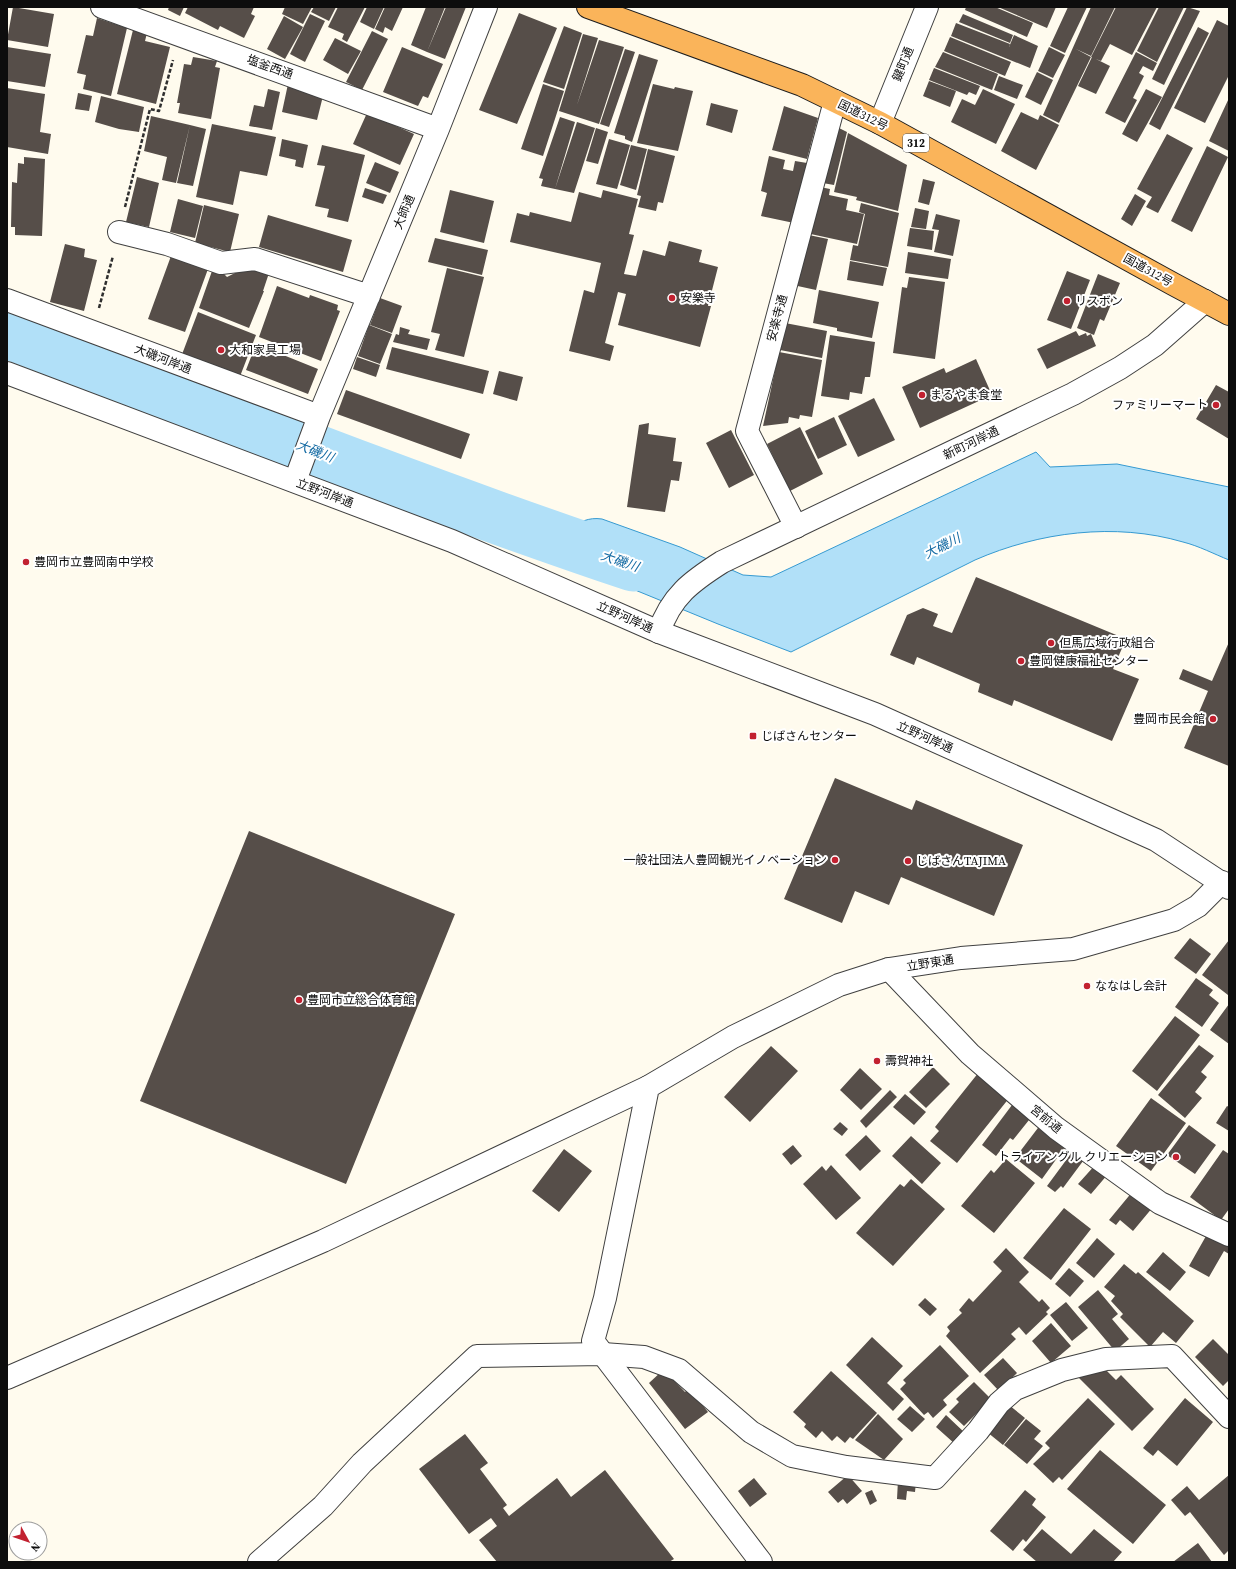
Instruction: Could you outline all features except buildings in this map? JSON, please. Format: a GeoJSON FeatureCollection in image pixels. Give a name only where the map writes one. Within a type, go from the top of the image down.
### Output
{"type":"FeatureCollection","features":[{"type":"Feature","properties":{"kind":"highway","name":"国道312号"},"geometry":{"type":"LineString","coordinates":[[588,7],[802,85],[880,123],[1229,314]]}},
{"type":"Feature","properties":{"kind":"street","name":"塩釜西通"},"geometry":{"type":"LineString","coordinates":[[102,7],[438,129]]}},
{"type":"Feature","properties":{"kind":"street","name":"大師通"},"geometry":{"type":"LineString","coordinates":[[297,475],[319,416],[438,129],[486,7]]}},
{"type":"Feature","properties":{"kind":"street","name":"鍵町通"},"geometry":{"type":"LineString","coordinates":[[880,123],[927,7]]}},
{"type":"Feature","properties":{"kind":"street","name":"安楽寺通"},"geometry":{"type":"LineString","coordinates":[[796,527],[747,432],[835,101]]}},
{"type":"Feature","properties":{"kind":"street"},"geometry":{"type":"LineString","coordinates":[[119,232],[167,244],[221,263],[255,259],[369,296]]}},
{"type":"Feature","properties":{"kind":"street","name":"大磯河岸通"},"geometry":{"type":"LineString","coordinates":[[7,300],[319,416]]}},
{"type":"Feature","properties":{"kind":"street","name":"新町河岸通"},"geometry":{"type":"LineString","coordinates":[[662,623],[676,599],[694,580],[722,562],[1073,394],[1120,368],[1155,345],[1205,301]]}},
{"type":"Feature","properties":{"kind":"street","name":"立野河岸通"},"geometry":{"type":"LineString","coordinates":[[7,373],[297,475],[452,541],[662,623],[882,717],[1156,840],[1225,885]]}},
{"type":"Feature","properties":{"kind":"street","name":"立野東通"},"geometry":{"type":"LineString","coordinates":[[7,1378],[330,1238],[648,1087],[733,1037],[839,985],[890,969],[961,958],[1073,949],[1174,920],[1198,906],[1225,885]]}},
{"type":"Feature","properties":{"kind":"street","name":"宮前通"},"geometry":{"type":"LineString","coordinates":[[890,969],[970,1054],[1056,1128],[1160,1203],[1229,1235]]}},
{"type":"Feature","properties":{"kind":"street"},"geometry":{"type":"LineString","coordinates":[[648,1087],[604,1298],[593,1341],[761,1562]]}},
{"type":"Feature","properties":{"kind":"street"},"geometry":{"type":"LineString","coordinates":[[259,1562],[323,1506],[362,1463],[477,1356],[603,1354],[644,1357],[679,1370],[750,1432],[792,1456],[846,1467],[935,1478],[978,1432],[999,1403],[1016,1388],[1062,1370],[1106,1359],[1172,1356],[1229,1417]]}},
{"type":"Feature","properties":{"kind":"path"},"geometry":{"type":"LineString","coordinates":[[93,333],[150,109],[159,111],[180,35]]}},
{"type":"Feature","properties":{"kind":"water"},"geometry":{"type":"Polygon","coordinates":[[[1036,452],[1050,467],[1117,464],[1229,487],[1229,560],[1189,544],[1157,536],[1131,532],[1078,533],[1051,537],[1000,550],[975,560],[791,652],[718,624],[557,558],[568,529],[588,519],[602,519],[680,547],[743,575],[771,577],[1036,452]]]}},
{"type":"Feature","properties":{"kind":"waterway","name":"大磯川"},"geometry":{"type":"LineString","coordinates":[[7,332],[397,481],[633,565]]}},
{"type":"Feature","properties":{"kind":"place","name":"安樂寺"},"geometry":{"type":"Point","coordinates":[672,298]}},
{"type":"Feature","properties":{"kind":"place","name":"リスボン"},"geometry":{"type":"Point","coordinates":[1067,301]}},
{"type":"Feature","properties":{"kind":"place","name":"大和家具工場"},"geometry":{"type":"Point","coordinates":[221,350]}},
{"type":"Feature","properties":{"kind":"place","name":"まるやま食堂"},"geometry":{"type":"Point","coordinates":[922,395]}},
{"type":"Feature","properties":{"kind":"place","name":"ファミリーマート"},"geometry":{"type":"Point","coordinates":[1216,405]}},
{"type":"Feature","properties":{"kind":"place","name":"豊岡市立豊岡南中学校"},"geometry":{"type":"Point","coordinates":[26,562]}},
{"type":"Feature","properties":{"kind":"place","name":"但馬広域行政組合"},"geometry":{"type":"Point","coordinates":[1051,643]}},
{"type":"Feature","properties":{"kind":"place","name":"豊岡健康福祉センター"},"geometry":{"type":"Point","coordinates":[1021,661]}},
{"type":"Feature","properties":{"kind":"place","name":"豊岡市民会館"},"geometry":{"type":"Point","coordinates":[1213,719]}},
{"type":"Feature","properties":{"kind":"place","name":"じばさんセンター"},"geometry":{"type":"Point","coordinates":[753,736]}},
{"type":"Feature","properties":{"kind":"place","name":"一般社団法人豊岡観光イノベーション"},"geometry":{"type":"Point","coordinates":[835,860]}},
{"type":"Feature","properties":{"kind":"place","name":"じばさんTAJIMA"},"geometry":{"type":"Point","coordinates":[908,861]}},
{"type":"Feature","properties":{"kind":"place","name":"ななはし会計"},"geometry":{"type":"Point","coordinates":[1087,986]}},
{"type":"Feature","properties":{"kind":"place","name":"豊岡市立総合体育館"},"geometry":{"type":"Point","coordinates":[299,1000]}},
{"type":"Feature","properties":{"kind":"place","name":"壽賀神社"},"geometry":{"type":"Point","coordinates":[877,1061]}},
{"type":"Feature","properties":{"kind":"place","name":"トライアングル クリエーション"},"geometry":{"type":"Point","coordinates":[1176,1157]}}]}
